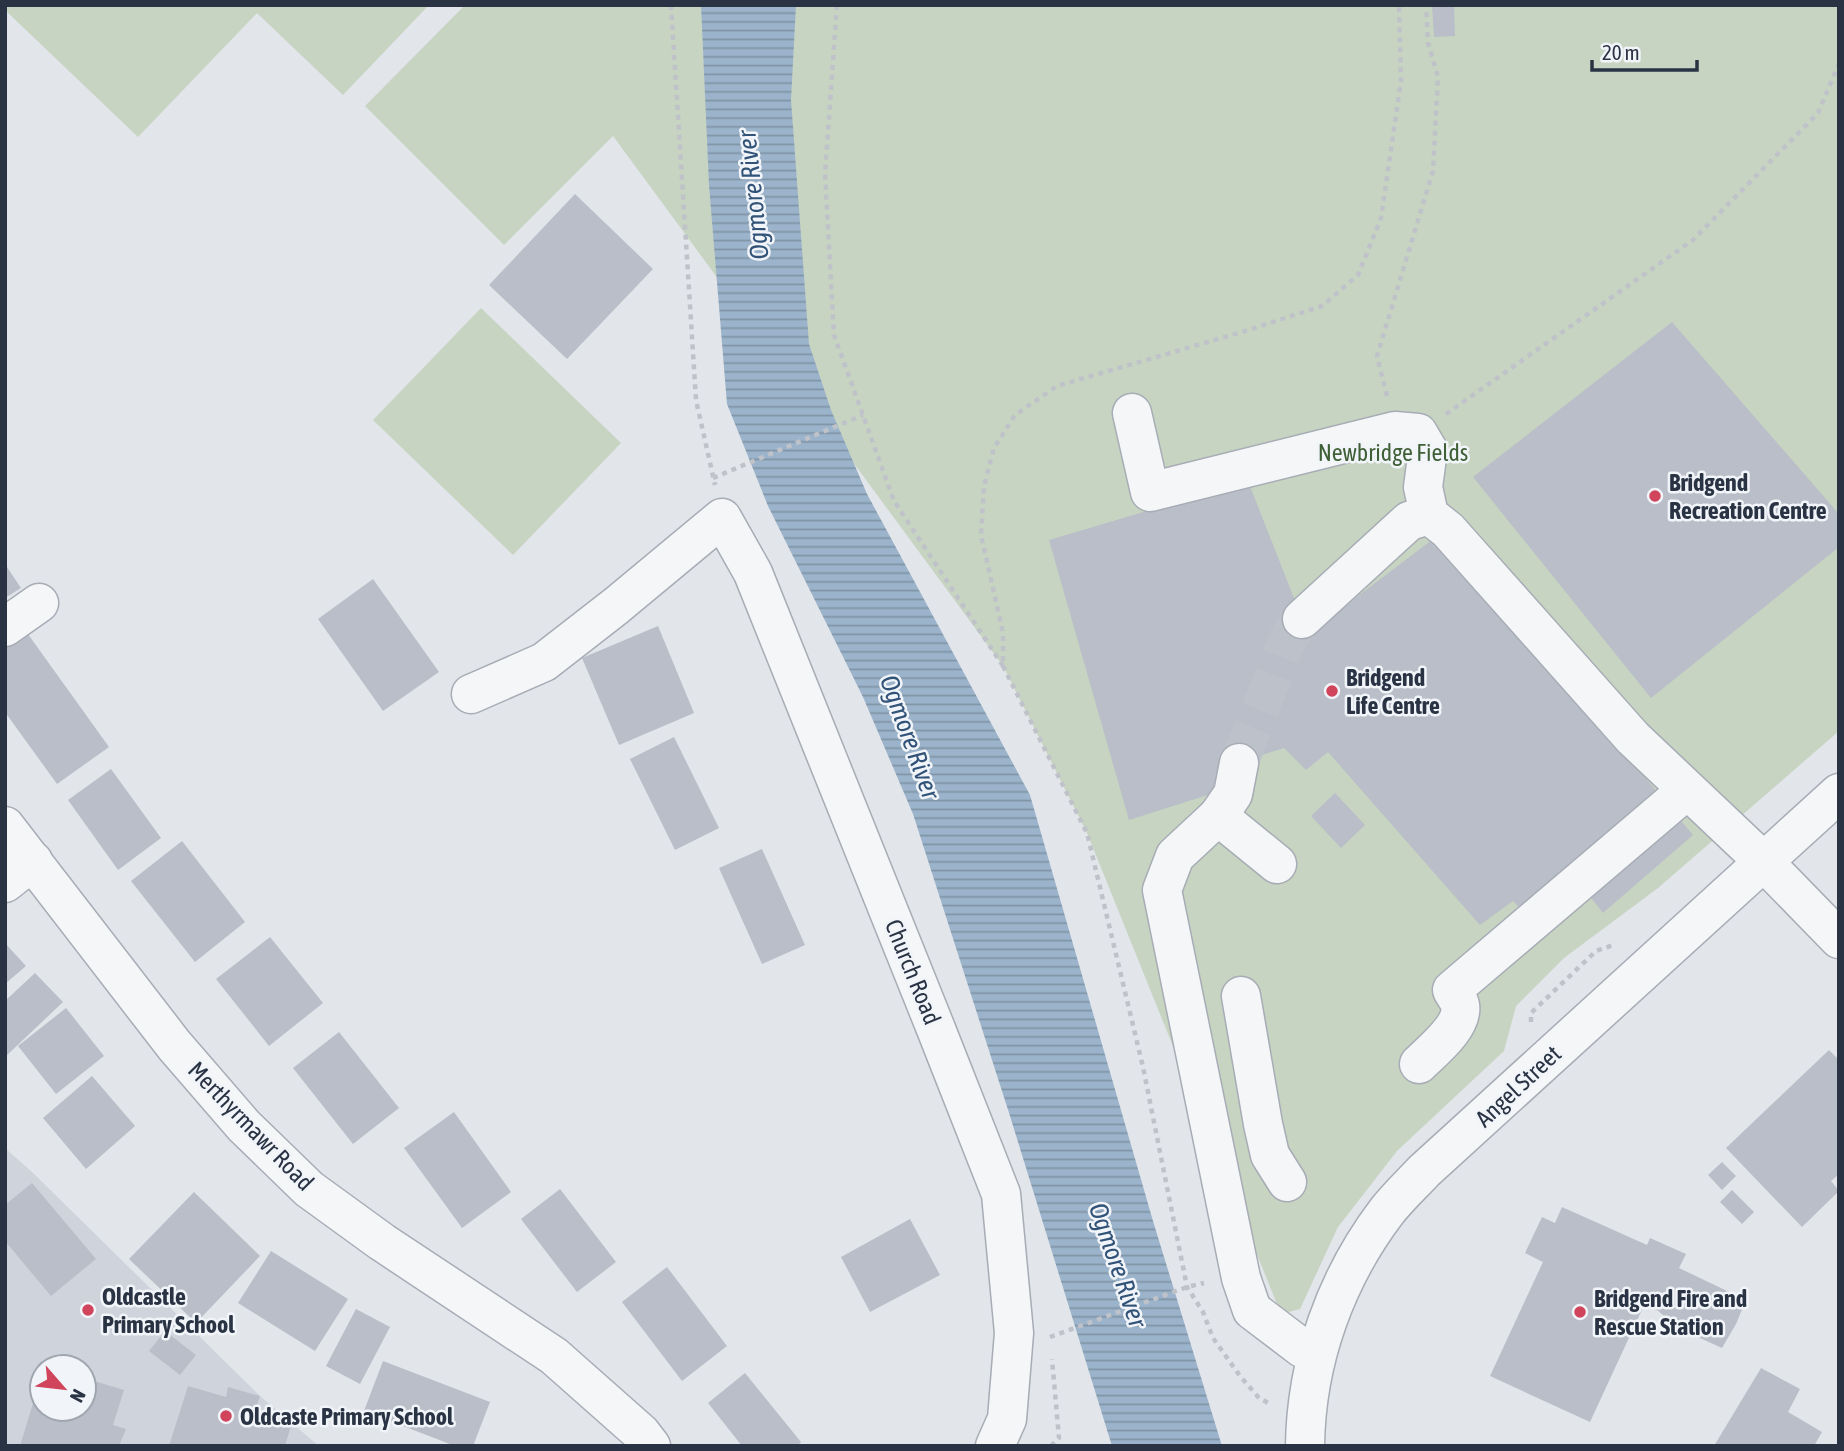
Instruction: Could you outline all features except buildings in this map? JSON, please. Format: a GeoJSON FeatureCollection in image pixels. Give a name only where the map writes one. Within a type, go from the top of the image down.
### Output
{"type":"FeatureCollection","features":[{"type":"Feature","properties":{"kind":"street"},"geometry":{"type":"LineString","coordinates":[[1132,412],[1150,492],[1406,432],[1428,450],[1423,487],[1429,515],[1448,530],[1633,738],[1763,861],[1839,939]]}},
{"type":"Feature","properties":{"kind":"street"},"geometry":{"type":"LineString","coordinates":[[1302,619],[1409,521],[1429,515]]}},
{"type":"Feature","properties":{"kind":"street"},"geometry":{"type":"LineString","coordinates":[[471,694],[544,662],[722,518]]}},
{"type":"Feature","properties":{"kind":"street","name":"Church Road"},"geometry":{"type":"LineString","coordinates":[[722,518],[753,573],[1000,1194],[1014,1333],[1007,1419],[995,1446]]}},
{"type":"Feature","properties":{"kind":"street"},"geometry":{"type":"LineString","coordinates":[[5,627],[39,603]]}},
{"type":"Feature","properties":{"kind":"street"},"geometry":{"type":"LineString","coordinates":[[1239,763],[1233,794],[1218,816],[1175,856],[1162,890],[1236,1255],[1248,1299],[1252,1310],[1302,1348],[1317,1352]]}},
{"type":"Feature","properties":{"kind":"street"},"geometry":{"type":"LineString","coordinates":[[1419,1064],[1452,1031],[1459,1018],[1460,1006],[1452,990],[1688,790]]}},
{"type":"Feature","properties":{"kind":"street","name":"Angel Street"},"geometry":{"type":"LineString","coordinates":[[1305,1446],[1305,1428],[1317,1352],[1327,1322],[1352,1265],[1388,1210],[1424,1171],[1839,793]]}},
{"type":"Feature","properties":{"kind":"street"},"geometry":{"type":"LineString","coordinates":[[1218,816],[1278,864]]}},
{"type":"Feature","properties":{"kind":"street","name":"Merthyrmawr Road"},"geometry":{"type":"LineString","coordinates":[[5,826],[19,872],[244,1125],[309,1189],[382,1242],[554,1356],[641,1433],[651,1446]]}},
{"type":"Feature","properties":{"kind":"street"},"geometry":{"type":"LineString","coordinates":[[1241,996],[1270,1154],[1287,1182]]}},
{"type":"Feature","properties":{"kind":"path"},"geometry":{"type":"LineString","coordinates":[[671,5],[696,400],[722,518]]}},
{"type":"Feature","properties":{"kind":"path"},"geometry":{"type":"LineString","coordinates":[[838,5],[825,174],[834,335],[894,501],[1003,666],[1087,833],[1143,1067],[1187,1287],[1203,1312],[1213,1338],[1240,1376],[1259,1398],[1282,1406]]}},
{"type":"Feature","properties":{"kind":"path"},"geometry":{"type":"LineString","coordinates":[[1003,666],[1003,633],[981,535],[984,486],[994,449],[1015,415],[1057,386],[1322,306],[1358,275],[1381,218],[1401,81],[1399,5]]}},
{"type":"Feature","properties":{"kind":"path"},"geometry":{"type":"LineString","coordinates":[[1426,5],[1428,43],[1437,77],[1433,172],[1377,356],[1406,432],[1693,240],[1818,113],[1839,63]]}},
{"type":"Feature","properties":{"kind":"path"},"geometry":{"type":"LineString","coordinates":[[713,478],[863,415]]}},
{"type":"Feature","properties":{"kind":"path"},"geometry":{"type":"LineString","coordinates":[[1050,1337],[1187,1287],[1207,1283]]}},
{"type":"Feature","properties":{"kind":"path"},"geometry":{"type":"LineString","coordinates":[[1051,1350],[1059,1438],[1051,1446]]}},
{"type":"Feature","properties":{"kind":"shaded area","name":"Oldcastle Primary School"},"geometry":{"type":"Polygon","coordinates":[[[5,1148],[260,1396],[319,1446],[5,1446],[5,1148]]]}},
{"type":"Feature","properties":{"kind":"green space"},"geometry":{"type":"Polygon","coordinates":[[[5,5],[429,5],[343,95],[257,13],[138,137],[5,10],[5,5]]]}},
{"type":"Feature","properties":{"kind":"green space","name":"Newbridge Fields"},"geometry":{"type":"Polygon","coordinates":[[[465,5],[1839,5],[1839,731],[1658,888],[1564,958],[1516,1006],[1504,1051],[1397,1151],[1338,1227],[1300,1309],[1281,1314],[1087,833],[1003,666],[613,136],[504,245],[365,106],[465,5]]]}},
{"type":"Feature","properties":{"kind":"green space"},"geometry":{"type":"Polygon","coordinates":[[[481,308],[621,443],[513,555],[373,420],[481,308]]]}},
{"type":"Feature","properties":{"kind":"water","name":"Ogmore River"},"geometry":{"type":"Polygon","coordinates":[[[701,5],[796,5],[791,100],[809,344],[831,410],[867,494],[1030,795],[1153,1221],[1222,1446],[1112,1446],[913,814],[863,697],[768,506],[727,404],[709,185],[701,5]]]}},
{"type":"Feature","properties":{"kind":"tunnel"},"geometry":{"type":"LineString","coordinates":[[1239,763],[1288,638],[1302,619]]}},
{"type":"Feature","properties":{"kind":"place","name":"Bridgend Recreation Centre"},"geometry":{"type":"Point","coordinates":[1655,496]}},
{"type":"Feature","properties":{"kind":"place","name":"Bridgend Life Centre"},"geometry":{"type":"Point","coordinates":[1332,691]}},
{"type":"Feature","properties":{"kind":"place","name":"Oldcastle Primary School"},"geometry":{"type":"Point","coordinates":[88,1310]}},
{"type":"Feature","properties":{"kind":"place","name":"Bridgend Fire and Rescue Station"},"geometry":{"type":"Point","coordinates":[1580,1312]}},
{"type":"Feature","properties":{"kind":"place","name":"Oldcaste Primary School"},"geometry":{"type":"Point","coordinates":[226,1416]}}]}
